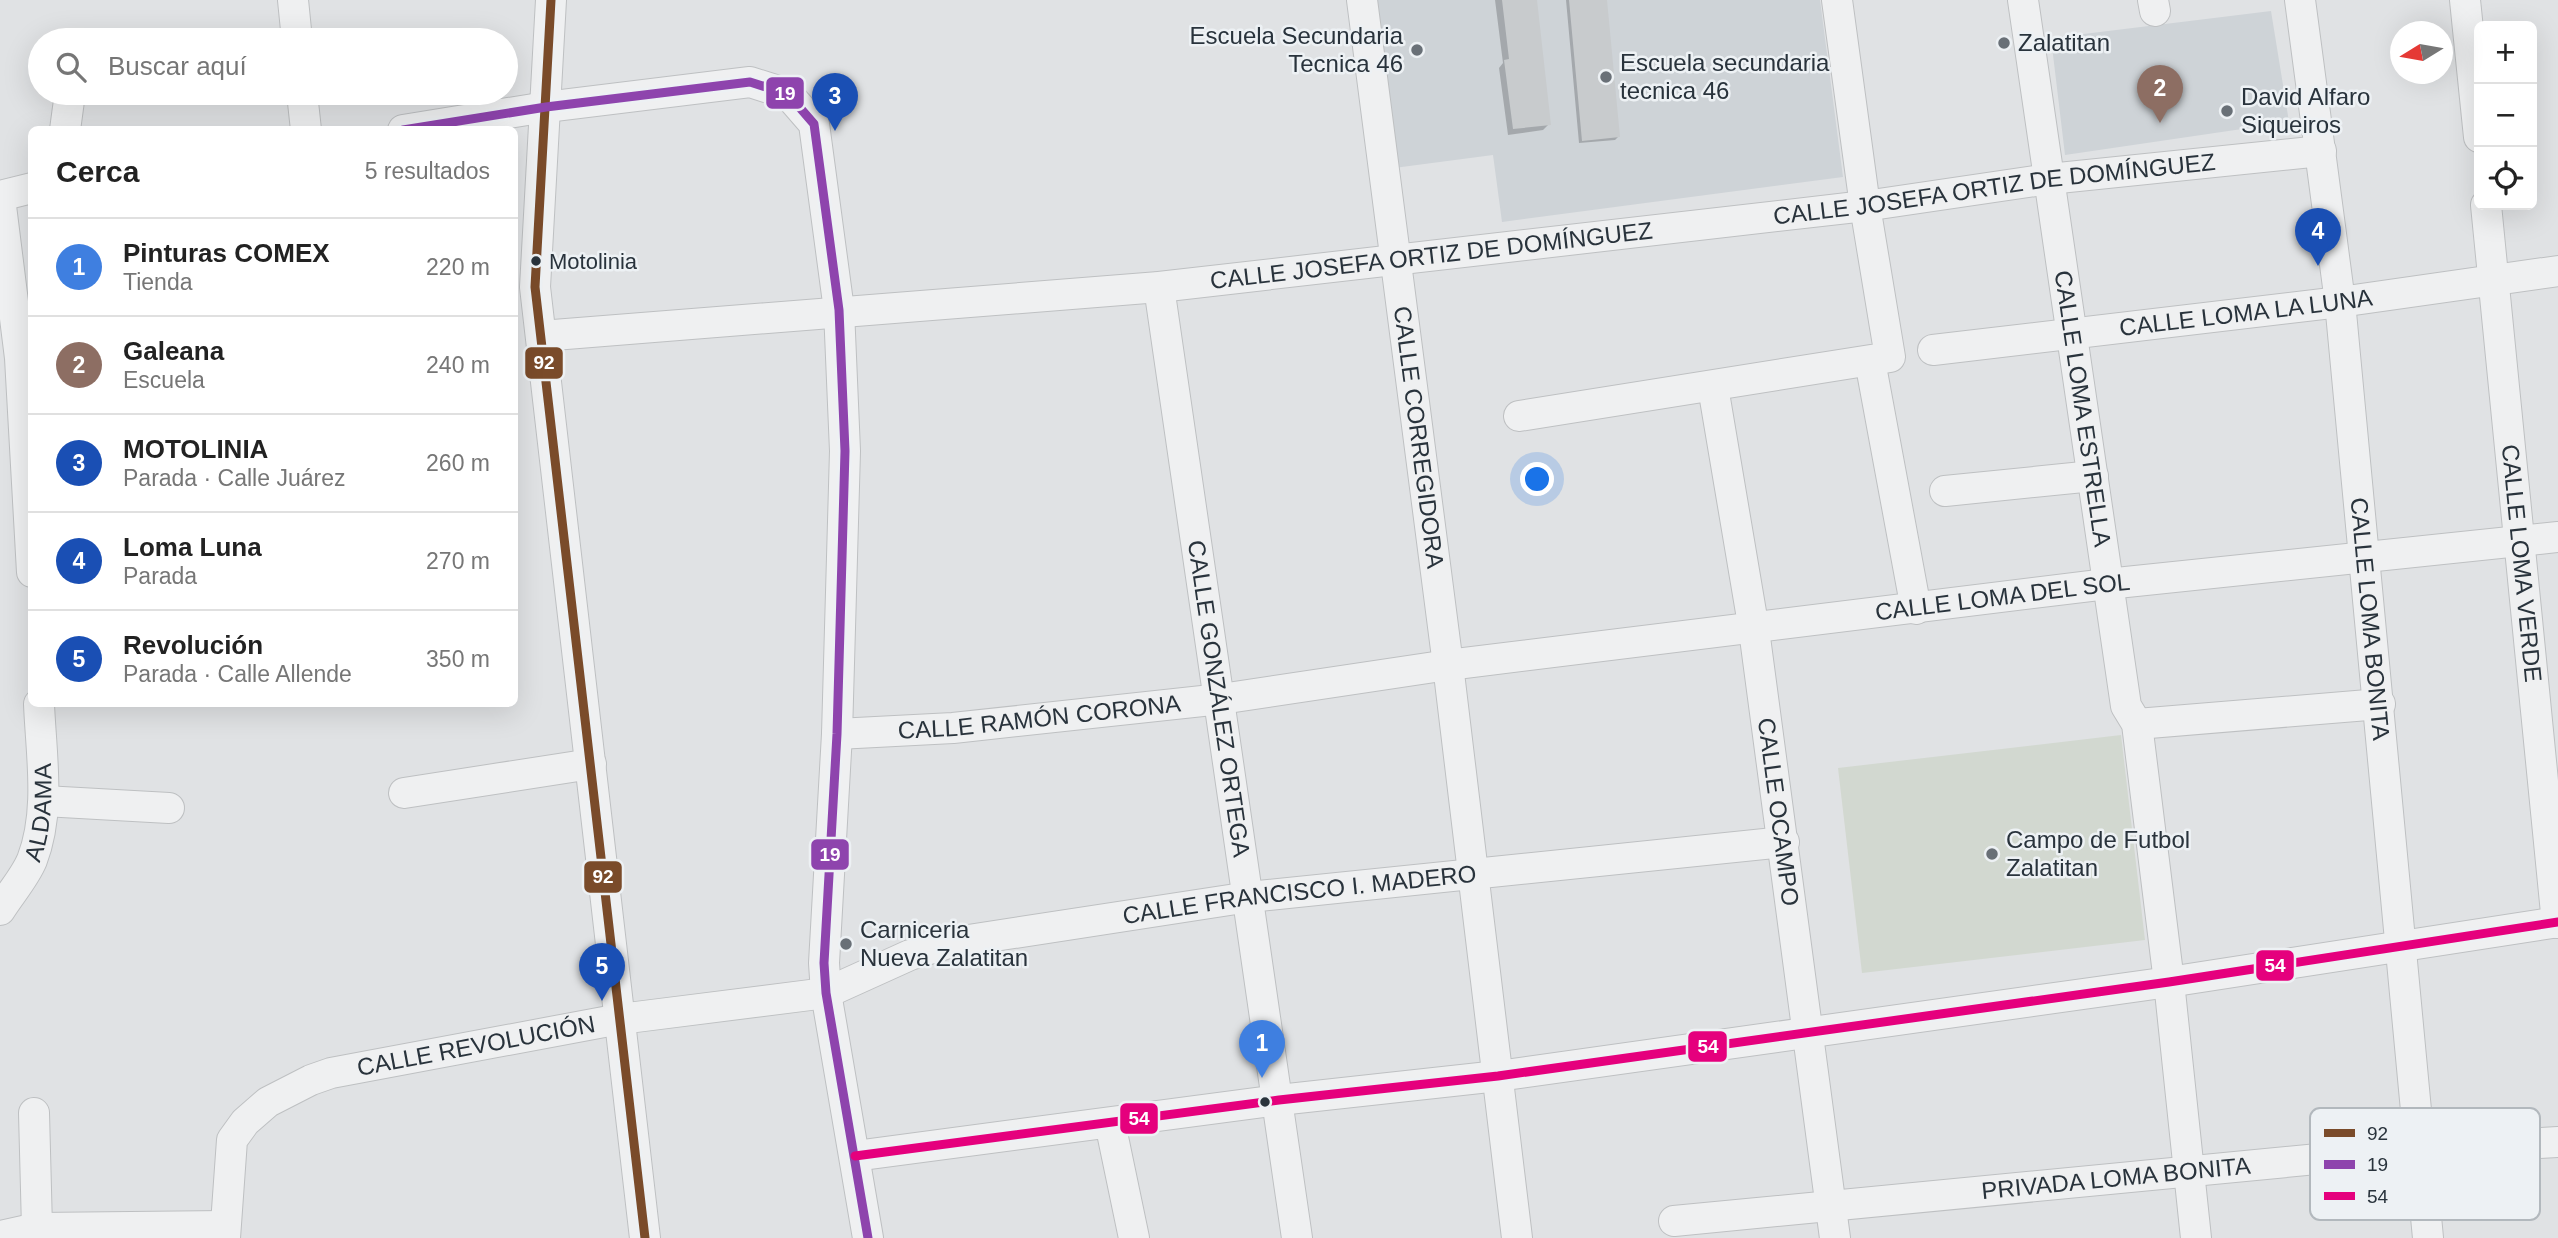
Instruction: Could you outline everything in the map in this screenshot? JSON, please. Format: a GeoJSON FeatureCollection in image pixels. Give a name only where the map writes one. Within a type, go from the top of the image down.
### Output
{"type":"FeatureCollection","features":[{"type":"Feature","properties":{"kind":"street"},"geometry":{"type":"LineString","coordinates":[[551,0],[546,107],[525,288],[541,336],[645,1238]]}},
{"type":"Feature","properties":{"kind":"street","name":"CALLE CORREGIDORA"},"geometry":{"type":"LineString","coordinates":[[1362,0],[1448,665],[1517,1238]]}},
{"type":"Feature","properties":{"kind":"street"},"geometry":{"type":"LineString","coordinates":[[1837,0],[1865,206],[1880,359],[1916,609]]}},
{"type":"Feature","properties":{"kind":"street","name":"CALLE LOMA ESTRELLA"},"geometry":{"type":"LineString","coordinates":[[2023,0],[2074,334],[2126,706],[2137,724],[2169,982],[2196,1238]]}},
{"type":"Feature","properties":{"kind":"street","name":"CALLE LOMA BONITA"},"geometry":{"type":"LineString","coordinates":[[2300,0],[2340,302],[2417,1108]]}},
{"type":"Feature","properties":{"kind":"street"},"geometry":{"type":"LineString","coordinates":[[2465,0],[2474,88]]}},
{"type":"Feature","properties":{"kind":"street"},"geometry":{"type":"LineString","coordinates":[[299,28],[302,1]]}},
{"type":"Feature","properties":{"kind":"street"},"geometry":{"type":"LineString","coordinates":[[428,126],[546,107],[750,82],[788,94],[814,124],[839,310],[845,451],[838,734],[825,936],[826,993],[868,1238]]}},
{"type":"Feature","properties":{"kind":"street"},"geometry":{"type":"LineString","coordinates":[[66,126],[68,105]]}},
{"type":"Feature","properties":{"kind":"street"},"geometry":{"type":"LineString","coordinates":[[303,105],[306,126]]}},
{"type":"Feature","properties":{"kind":"street","name":"CALLE JOSEFA ORTIZ DE DOMÍNGUEZ"},"geometry":{"type":"LineString","coordinates":[[541,336],[839,310],[1159,287],[1865,206],[2049,179],[2321,151]]}},
{"type":"Feature","properties":{"kind":"street"},"geometry":{"type":"LineString","coordinates":[[28,189],[0,197],[17,359],[28,515]]}},
{"type":"Feature","properties":{"kind":"street","name":"CALLE LOMA VERDE"},"geometry":{"type":"LineString","coordinates":[[2487,210],[2557,923]]}},
{"type":"Feature","properties":{"kind":"street","name":"CALLE LOMA LA LUNA"},"geometry":{"type":"LineString","coordinates":[[1933,350],[2340,302],[2558,271]]}},
{"type":"Feature","properties":{"kind":"street","name":"CALLE GONZÁLEZ ORTEGA"},"geometry":{"type":"LineString","coordinates":[[1159,287],[1221,699],[1297,1238]]}},
{"type":"Feature","properties":{"kind":"street"},"geometry":{"type":"LineString","coordinates":[[1519,416],[1880,359]]}},
{"type":"Feature","properties":{"kind":"street","name":"CALLE OCAMPO"},"geometry":{"type":"LineString","coordinates":[[1713,387],[1754,630],[1810,1033],[1835,1238]]}},
{"type":"Feature","properties":{"kind":"street"},"geometry":{"type":"LineString","coordinates":[[1945,491],[2093,476]]}},
{"type":"Feature","properties":{"kind":"street","name":"CALLE LOMA DEL SOL"},"geometry":{"type":"LineString","coordinates":[[1448,665],[1754,630],[2107,584],[2558,537]]}},
{"type":"Feature","properties":{"kind":"street","name":"CALLE RAMÓN CORONA"},"geometry":{"type":"LineString","coordinates":[[838,734],[953,728],[1221,699],[1448,665]]}},
{"type":"Feature","properties":{"kind":"street"},"geometry":{"type":"LineString","coordinates":[[2137,724],[2380,704]]}},
{"type":"Feature","properties":{"kind":"street","name":"ALDAMA"},"geometry":{"type":"LineString","coordinates":[[0,910],[31,862],[44,801],[39,707]]}},
{"type":"Feature","properties":{"kind":"street"},"geometry":{"type":"LineString","coordinates":[[404,793],[591,764]]}},
{"type":"Feature","properties":{"kind":"street"},"geometry":{"type":"LineString","coordinates":[[44,801],[169,808]]}},
{"type":"Feature","properties":{"kind":"street","name":"CALLE FRANCISCO I. MADERO"},"geometry":{"type":"LineString","coordinates":[[826,993],[910,956],[949,943],[1249,897],[1784,842]]}},
{"type":"Feature","properties":{"kind":"street"},"geometry":{"type":"LineString","coordinates":[[0,866],[31,862]]}},
{"type":"Feature","properties":{"kind":"street"},"geometry":{"type":"LineString","coordinates":[[855,1156],[1279,1100],[1498,1076],[2169,982],[2557,923]]}},
{"type":"Feature","properties":{"kind":"street","name":"CALLE REVOLUCIÓN"},"geometry":{"type":"LineString","coordinates":[[225,1232],[232,1140],[245,1122],[268,1102],[331,1073],[620,1019],[826,993]]}},
{"type":"Feature","properties":{"kind":"street"},"geometry":{"type":"LineString","coordinates":[[34,1113],[37,1228]]}},
{"type":"Feature","properties":{"kind":"street"},"geometry":{"type":"LineString","coordinates":[[1110,1123],[1133,1238]]}},
{"type":"Feature","properties":{"kind":"street","name":"PRIVADA LOMA BONITA"},"geometry":{"type":"LineString","coordinates":[[2540,1143],[2558,1142]]}},
{"type":"Feature","properties":{"kind":"street","name":"PRIVADA LOMA BONITA"},"geometry":{"type":"LineString","coordinates":[[1674,1221],[2310,1159]]}},
{"type":"Feature","properties":{"kind":"street","name":"CALLE LOMA BONITA"},"geometry":{"type":"LineString","coordinates":[[2427,1220],[2428,1238]]}},
{"type":"Feature","properties":{"kind":"street"},"geometry":{"type":"LineString","coordinates":[[0,1236],[37,1228],[225,1232]]}},
{"type":"Feature","properties":{"kind":"shaded area","name":"Escuela secundaria tecnica 46"},"geometry":{"type":"Polygon","coordinates":[[[1372,0],[1820,0],[1843,177],[1502,222],[1493,155],[1394,168],[1372,0]]]}},
{"type":"Feature","properties":{"kind":"shaded area"},"geometry":{"type":"Polygon","coordinates":[[[2271,11],[2289,122],[2065,155],[2051,38],[2271,11]]]}},
{"type":"Feature","properties":{"kind":"shaded area","name":"Campo de Futbol Zalatitan"},"geometry":{"type":"Polygon","coordinates":[[[2121,735],[2145,940],[1862,973],[1838,768],[2121,735]]]}},
{"type":"Feature","properties":{"kind":"building"},"geometry":{"type":"Polygon","coordinates":[[[1502,0],[1537,0],[1551,125],[1513,129],[1504,60],[1509,59],[1502,0]]]}},
{"type":"Feature","properties":{"kind":"building"},"geometry":{"type":"Polygon","coordinates":[[[1569,0],[1607,0],[1620,137],[1582,141],[1569,0]]]}},
{"type":"Feature","properties":{"kind":"transit line","name":"92"},"geometry":{"type":"LineString","coordinates":[[551,0],[535,287],[645,1238]]}},
{"type":"Feature","properties":{"kind":"transit line","name":"19"},"geometry":{"type":"LineString","coordinates":[[428,126],[546,107],[750,82],[788,94],[814,124],[839,310],[845,451],[837,734],[824,963],[826,993],[868,1238]]}},
{"type":"Feature","properties":{"kind":"transit line","name":"54"},"geometry":{"type":"LineString","coordinates":[[855,1156],[1279,1100],[1498,1076],[2169,982],[2558,922]]}},
{"type":"Feature","properties":{"kind":"place","name":"Zalatitan"},"geometry":{"type":"Point","coordinates":[2004,43]}},
{"type":"Feature","properties":{"kind":"place","name":"Escuela Secundaria Tecnica 46"},"geometry":{"type":"Point","coordinates":[1417,50]}},
{"type":"Feature","properties":{"kind":"place","name":"Escuela secundaria tecnica 46"},"geometry":{"type":"Point","coordinates":[1606,77]}},
{"type":"Feature","properties":{"kind":"place","name":"David Alfaro Siqueiros"},"geometry":{"type":"Point","coordinates":[2227,111]}},
{"type":"Feature","properties":{"kind":"place","name":"Galeana"},"geometry":{"type":"Point","coordinates":[2160,123]}},
{"type":"Feature","properties":{"kind":"place","name":"MOTOLINIA"},"geometry":{"type":"Point","coordinates":[835,131]}},
{"type":"Feature","properties":{"kind":"place","name":"Motolinia"},"geometry":{"type":"Point","coordinates":[536,261]}},
{"type":"Feature","properties":{"kind":"place","name":"Loma Luna"},"geometry":{"type":"Point","coordinates":[2318,266]}},
{"type":"Feature","properties":{"kind":"place","name":"Campo de Futbol Zalatitan"},"geometry":{"type":"Point","coordinates":[1992,854]}},
{"type":"Feature","properties":{"kind":"place","name":"Carniceria Nueva Zalatitan"},"geometry":{"type":"Point","coordinates":[846,944]}},
{"type":"Feature","properties":{"kind":"place","name":"Revolución"},"geometry":{"type":"Point","coordinates":[602,1001]}},
{"type":"Feature","properties":{"kind":"place","name":"Pinturas COMEX"},"geometry":{"type":"Point","coordinates":[1262,1078]}}]}
